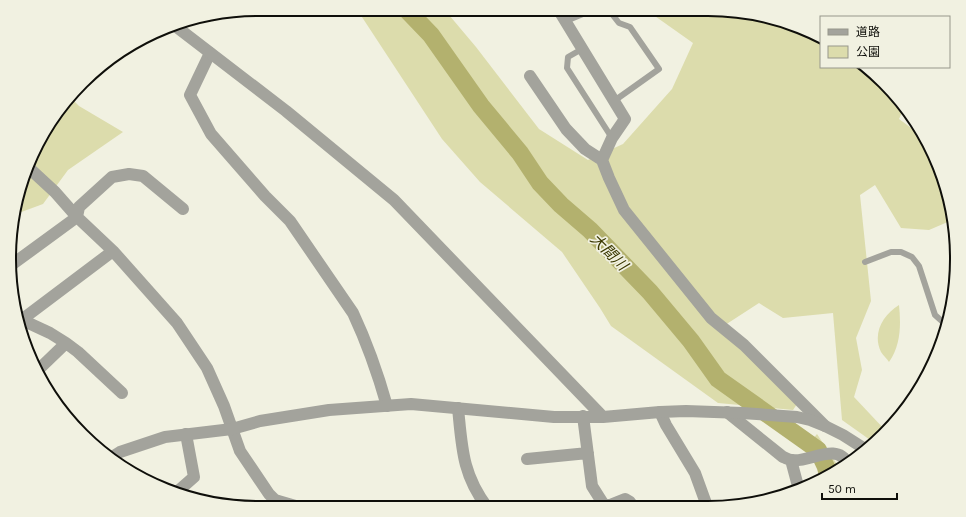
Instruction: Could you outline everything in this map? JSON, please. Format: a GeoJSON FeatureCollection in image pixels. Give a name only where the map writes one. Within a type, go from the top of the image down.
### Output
{"type":"FeatureCollection","features":[{"type":"Feature","properties":{"kind":"street"},"geometry":{"type":"LineString","coordinates":[[563,16],[625,119],[612,138],[602,160]]}},
{"type":"Feature","properties":{"kind":"street"},"geometry":{"type":"LineString","coordinates":[[180,29],[286,111],[394,200],[603,417]]}},
{"type":"Feature","properties":{"kind":"street"},"geometry":{"type":"LineString","coordinates":[[210,53],[190,96],[211,134],[265,196],[290,221],[353,313],[377,372],[387,406]]}},
{"type":"Feature","properties":{"kind":"street"},"geometry":{"type":"LineString","coordinates":[[530,76],[566,129],[585,148],[602,160],[624,210],[711,318],[744,345],[825,426]]}},
{"type":"Feature","properties":{"kind":"street"},"geometry":{"type":"LineString","coordinates":[[32,171],[113,251],[177,323],[207,368],[224,406],[240,451],[269,494],[270,501]]}},
{"type":"Feature","properties":{"kind":"street"},"geometry":{"type":"LineString","coordinates":[[16,261],[77,217],[79,207],[112,177],[129,174],[143,176],[183,209]]}},
{"type":"Feature","properties":{"kind":"street"},"geometry":{"type":"LineString","coordinates":[[23,317],[113,251]]}},
{"type":"Feature","properties":{"kind":"street"},"geometry":{"type":"LineString","coordinates":[[24,321],[50,333],[66,343],[78,352],[122,393]]}},
{"type":"Feature","properties":{"kind":"street"},"geometry":{"type":"LineString","coordinates":[[41,367],[66,343]]}},
{"type":"Feature","properties":{"kind":"street"},"geometry":{"type":"LineString","coordinates":[[116,454],[165,437],[232,429],[260,421],[297,414],[411,404],[554,416],[603,417],[686,411],[727,412],[796,417],[810,420],[825,426],[861,446]]}},
{"type":"Feature","properties":{"kind":"street"},"geometry":{"type":"LineString","coordinates":[[458,408],[463,455],[467,473],[478,496],[482,501]]}},
{"type":"Feature","properties":{"kind":"street"},"geometry":{"type":"LineString","coordinates":[[660,412],[666,426],[695,473],[704,501]]}},
{"type":"Feature","properties":{"kind":"street"},"geometry":{"type":"LineString","coordinates":[[727,412],[783,457],[793,461],[831,453],[844,459]]}},
{"type":"Feature","properties":{"kind":"street"},"geometry":{"type":"LineString","coordinates":[[583,416],[592,486],[601,501]]}},
{"type":"Feature","properties":{"kind":"street"},"geometry":{"type":"LineString","coordinates":[[181,488],[194,477],[186,434]]}},
{"type":"Feature","properties":{"kind":"street"},"geometry":{"type":"LineString","coordinates":[[527,459],[588,453]]}},
{"type":"Feature","properties":{"kind":"street"},"geometry":{"type":"LineString","coordinates":[[791,460],[797,484]]}},
{"type":"Feature","properties":{"kind":"lane"},"geometry":{"type":"LineString","coordinates":[[566,21],[578,16]]}},
{"type":"Feature","properties":{"kind":"lane"},"geometry":{"type":"LineString","coordinates":[[614,16],[619,22],[630,27],[659,69],[614,101]]}},
{"type":"Feature","properties":{"kind":"lane"},"geometry":{"type":"LineString","coordinates":[[582,49],[568,57],[567,68],[612,138]]}},
{"type":"Feature","properties":{"kind":"lane"},"geometry":{"type":"LineString","coordinates":[[865,262],[890,252],[901,252],[912,257],[919,266],[935,314],[942,320]]}},
{"type":"Feature","properties":{"kind":"green space"},"geometry":{"type":"Polygon","coordinates":[[[361,16],[450,16],[476,47],[539,129],[588,160],[623,144],[672,89],[693,43],[655,16],[708,16],[739,18],[770,24],[800,34],[820,44],[820,68],[857,68],[879,87],[900,111],[902,113],[899,119],[912,129],[932,166],[942,196],[947,222],[929,230],[901,228],[875,185],[860,195],[871,301],[856,338],[862,370],[854,397],[882,427],[869,439],[842,420],[833,313],[783,318],[759,303],[722,327],[797,404],[793,410],[718,403],[611,326],[562,252],[480,182],[442,139],[361,16]]]}},
{"type":"Feature","properties":{"kind":"green space"},"geometry":{"type":"Polygon","coordinates":[[[74,101],[79,106],[123,132],[68,170],[43,204],[21,212],[24,196],[34,166],[41,151],[48,137],[74,101]]]}},
{"type":"Feature","properties":{"kind":"green space"},"geometry":{"type":"Polygon","coordinates":[[[899,305],[900,320],[898,342],[889,362],[881,352],[878,338],[879,331],[884,319],[899,305]]]}},
{"type":"Feature","properties":{"kind":"green space"},"geometry":{"type":"Polygon","coordinates":[[[817,434],[837,464],[819,474],[811,441],[817,434]]]}},
{"type":"Feature","properties":{"kind":"waterway","name":"大間川"},"geometry":{"type":"LineString","coordinates":[[413,16],[431,35],[481,106],[520,153],[540,183],[561,205],[590,230],[650,292],[691,341],[718,379],[818,450],[827,470]]}}]}
